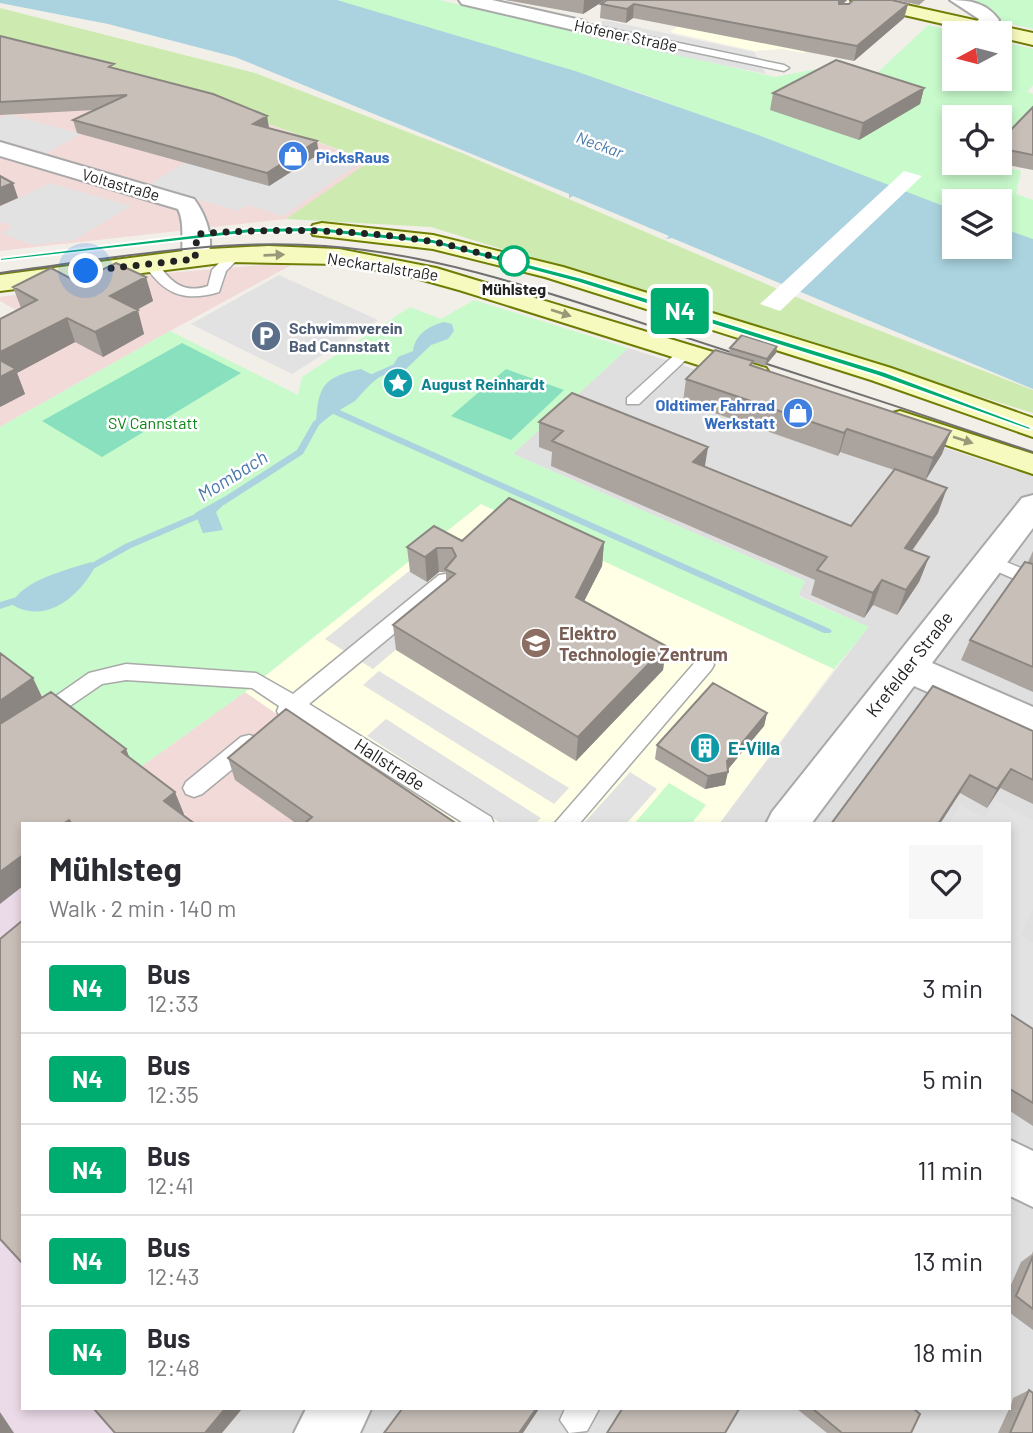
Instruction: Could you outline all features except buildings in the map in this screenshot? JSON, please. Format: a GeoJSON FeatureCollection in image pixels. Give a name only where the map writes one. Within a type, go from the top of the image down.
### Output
{"type":"FeatureCollection","features":[{"type":"Feature","properties":{"kind":"main road"},"geometry":{"type":"LineString","coordinates":[[857,2],[951,21]]}},
{"type":"Feature","properties":{"kind":"main road"},"geometry":{"type":"LineString","coordinates":[[1012,34],[1033,38]]}},
{"type":"Feature","properties":{"kind":"main road","name":"Neckartalstraße"},"geometry":{"type":"LineString","coordinates":[[304,229],[433,242],[542,269],[881,374],[1033,428]]}},
{"type":"Feature","properties":{"kind":"main road","name":"Neckartalstraße"},"geometry":{"type":"LineString","coordinates":[[0,283],[150,262],[196,246],[271,230]]}},
{"type":"Feature","properties":{"kind":"main road","name":"Neckartalstraße"},"geometry":{"type":"LineString","coordinates":[[94,247],[196,246],[234,256],[304,254],[408,267],[445,275],[785,383]]}},
{"type":"Feature","properties":{"kind":"main road"},"geometry":{"type":"LineString","coordinates":[[875,412],[1033,464]]}},
{"type":"Feature","properties":{"kind":"street","name":"Hofener Straße"},"geometry":{"type":"LineString","coordinates":[[468,0],[583,22]]}},
{"type":"Feature","properties":{"kind":"street"},"geometry":{"type":"LineString","coordinates":[[959,0],[987,16],[989,21]]}},
{"type":"Feature","properties":{"kind":"street","name":"Voltastraße"},"geometry":{"type":"LineString","coordinates":[[0,149],[186,204],[195,215],[196,246]]}},
{"type":"Feature","properties":{"kind":"street","name":"Krefelder Straße"},"geometry":{"type":"LineString","coordinates":[[789,822],[1033,505]]}},
{"type":"Feature","properties":{"kind":"street"},"geometry":{"type":"LineString","coordinates":[[906,667],[1033,723]]}},
{"type":"Feature","properties":{"kind":"street"},"geometry":{"type":"LineString","coordinates":[[1011,1167],[1033,1181]]}},
{"type":"Feature","properties":{"kind":"street"},"geometry":{"type":"LineString","coordinates":[[324,1433],[341,1410]]}},
{"type":"Feature","properties":{"kind":"lane","name":"Hofener Straße"},"geometry":{"type":"LineString","coordinates":[[583,22],[784,68]]}},
{"type":"Feature","properties":{"kind":"lane"},"geometry":{"type":"LineString","coordinates":[[150,262],[158,276],[174,290],[194,295],[214,289],[219,270],[234,256]]}},
{"type":"Feature","properties":{"kind":"lane"},"geometry":{"type":"LineString","coordinates":[[633,401],[687,352]]}},
{"type":"Feature","properties":{"kind":"lane"},"geometry":{"type":"LineString","coordinates":[[989,561],[1033,581]]}},
{"type":"Feature","properties":{"kind":"lane"},"geometry":{"type":"LineString","coordinates":[[194,788],[446,580]]}},
{"type":"Feature","properties":{"kind":"lane"},"geometry":{"type":"LineString","coordinates":[[567,822],[704,665]]}},
{"type":"Feature","properties":{"kind":"lane","name":"Hallstraße"},"geometry":{"type":"LineString","coordinates":[[0,746],[96,678],[126,671],[256,681],[480,822]]}},
{"type":"Feature","properties":{"kind":"shaded area"},"geometry":{"type":"Polygon","coordinates":[[[708,4],[828,31],[803,53],[782,49],[755,51],[670,32],[708,4]]]}},
{"type":"Feature","properties":{"kind":"shaded area"},"geometry":{"type":"Polygon","coordinates":[[[604,20],[754,52],[766,74],[584,36],[604,20]]]}},
{"type":"Feature","properties":{"kind":"shaded area"},"geometry":{"type":"Polygon","coordinates":[[[0,43],[173,89],[371,162],[286,219],[0,251],[0,43]]]}},
{"type":"Feature","properties":{"kind":"shaded area"},"geometry":{"type":"Polygon","coordinates":[[[8,114],[81,134],[47,153],[0,140],[0,118],[8,114]]]}},
{"type":"Feature","properties":{"kind":"shaded area"},"geometry":{"type":"Polygon","coordinates":[[[319,154],[358,164],[283,216],[247,205],[238,211],[148,185],[185,163],[319,154]]]}},
{"type":"Feature","properties":{"kind":"shaded area"},"geometry":{"type":"Polygon","coordinates":[[[50,183],[131,206],[74,240],[34,245],[2,234],[13,226],[0,222],[0,207],[50,183]]]}},
{"type":"Feature","properties":{"kind":"shaded area"},"geometry":{"type":"Polygon","coordinates":[[[297,262],[0,427],[0,347],[43,325],[0,301],[0,297],[167,273],[297,262]]]}},
{"type":"Feature","properties":{"kind":"shaded area"},"geometry":{"type":"Polygon","coordinates":[[[279,275],[378,320],[292,374],[191,324],[279,275]]]}},
{"type":"Feature","properties":{"kind":"shaded area"},"geometry":{"type":"Polygon","coordinates":[[[628,348],[1033,476],[1033,1433],[222,1433],[241,1410],[1011,1410],[1011,822],[721,822],[868,627],[798,595],[805,581],[513,454],[628,348]]]}},
{"type":"Feature","properties":{"kind":"shaded area"},"geometry":{"type":"Polygon","coordinates":[[[481,503],[834,669],[720,822],[434,822],[245,692],[481,503]]]}},
{"type":"Feature","properties":{"kind":"shaded area"},"geometry":{"type":"Polygon","coordinates":[[[455,561],[483,576],[373,669],[325,639],[409,571],[429,583],[455,561]]]}},
{"type":"Feature","properties":{"kind":"shaded area"},"geometry":{"type":"Polygon","coordinates":[[[379,671],[569,788],[554,804],[363,685],[379,671]]]}},
{"type":"Feature","properties":{"kind":"shaded area"},"geometry":{"type":"Polygon","coordinates":[[[245,692],[434,822],[174,822],[135,771],[245,692]]]}},
{"type":"Feature","properties":{"kind":"shaded area"},"geometry":{"type":"Polygon","coordinates":[[[386,719],[541,818],[537,822],[499,822],[367,736],[386,719]]]}},
{"type":"Feature","properties":{"kind":"shaded area"},"geometry":{"type":"Polygon","coordinates":[[[0,771],[162,797],[184,814],[174,822],[21,822],[21,1410],[241,1410],[222,1433],[0,1433],[0,771]]]}},
{"type":"Feature","properties":{"kind":"shaded area"},"geometry":{"type":"Polygon","coordinates":[[[630,772],[657,789],[628,822],[585,822],[630,772]]]}},
{"type":"Feature","properties":{"kind":"shaded area"},"geometry":{"type":"Polygon","coordinates":[[[996,800],[1033,820],[1033,909],[1021,935],[1033,943],[1033,1034],[1011,1021],[1011,822],[949,822],[960,805],[985,818],[996,800]]]}},
{"type":"Feature","properties":{"kind":"green space"},"geometry":{"type":"Polygon","coordinates":[[[337,0],[439,0],[775,77],[817,69],[874,76],[928,25],[942,28],[942,91],[1012,91],[1012,44],[1033,49],[1033,85],[1027,92],[1033,94],[1033,116],[1012,136],[1012,105],[942,105],[942,175],[1012,175],[1012,169],[1021,171],[1016,194],[1033,200],[1033,239],[1012,232],[1012,189],[942,189],[942,206],[635,91],[337,0]]]}},
{"type":"Feature","properties":{"kind":"green space"},"geometry":{"type":"Polygon","coordinates":[[[971,0],[1033,0],[1033,29],[1012,24],[1012,21],[1002,21],[971,0]]]}},
{"type":"Feature","properties":{"kind":"green space"},"geometry":{"type":"Polygon","coordinates":[[[0,8],[255,73],[462,153],[829,311],[1033,390],[1033,413],[431,227],[286,219],[370,161],[173,89],[0,43],[0,8]]]}},
{"type":"Feature","properties":{"kind":"green space","name":"SV Cannstatt"},"geometry":{"type":"Polygon","coordinates":[[[474,300],[628,348],[513,454],[805,581],[798,596],[869,627],[834,669],[481,504],[245,692],[135,771],[70,720],[0,656],[0,427],[170,331],[298,395],[302,377],[410,307],[441,319],[474,300]]]}},
{"type":"Feature","properties":{"kind":"green space","name":"SV Cannstatt"},"geometry":{"type":"Polygon","coordinates":[[[182,343],[241,373],[102,457],[42,421],[182,343]]]}},
{"type":"Feature","properties":{"kind":"green space"},"geometry":{"type":"Polygon","coordinates":[[[506,369],[564,390],[511,440],[451,416],[506,369]]]}},
{"type":"Feature","properties":{"kind":"green space"},"geometry":{"type":"Polygon","coordinates":[[[669,783],[706,805],[693,822],[636,822],[669,783]]]}},
{"type":"Feature","properties":{"kind":"water","name":"Neckar"},"geometry":{"type":"Polygon","coordinates":[[[0,0],[337,0],[575,71],[761,136],[942,205],[942,259],[1012,259],[1012,232],[1033,239],[1033,389],[672,238],[666,239],[669,236],[573,196],[569,198],[569,194],[235,57],[108,24],[0,3],[0,0]]]}},
{"type":"Feature","properties":{"kind":"water"},"geometry":{"type":"Polygon","coordinates":[[[444,322],[452,324],[454,331],[448,339],[431,345],[405,370],[389,372],[398,357],[413,351],[416,340],[423,332],[444,322]]]}},
{"type":"Feature","properties":{"kind":"water"},"geometry":{"type":"Polygon","coordinates":[[[361,369],[375,376],[375,379],[355,401],[316,424],[319,400],[325,385],[338,376],[361,369]]]}},
{"type":"Feature","properties":{"kind":"water"},"geometry":{"type":"Polygon","coordinates":[[[224,497],[232,497],[216,512],[223,530],[203,533],[195,513],[224,497]]]}},
{"type":"Feature","properties":{"kind":"water"},"geometry":{"type":"Polygon","coordinates":[[[91,562],[96,565],[89,576],[71,597],[61,604],[37,612],[11,604],[17,595],[35,582],[91,562]]]}},
{"type":"Feature","properties":{"kind":"pier"},"geometry":{"type":"Polygon","coordinates":[[[904,171],[922,176],[780,311],[760,304],[904,171]]]}},
{"type":"Feature","properties":{"kind":"waterway","name":"Mombach"},"geometry":{"type":"LineString","coordinates":[[364,385],[375,376],[402,364]]}},
{"type":"Feature","properties":{"kind":"waterway"},"geometry":{"type":"LineString","coordinates":[[332,410],[827,631]]}},
{"type":"Feature","properties":{"kind":"waterway","name":"Mombach"},"geometry":{"type":"LineString","coordinates":[[221,503],[300,452],[316,424],[327,415]]}},
{"type":"Feature","properties":{"kind":"waterway","name":"Mombach"},"geometry":{"type":"LineString","coordinates":[[83,571],[128,546],[207,512]]}},
{"type":"Feature","properties":{"kind":"waterway","name":"Mombach"},"geometry":{"type":"LineString","coordinates":[[0,606],[24,598]]}},
{"type":"Feature","properties":{"kind":"tram line"},"geometry":{"type":"LineString","coordinates":[[0,273],[162,251],[243,245],[325,246],[410,257],[493,277],[576,302],[1033,452]]}},
{"type":"Feature","properties":{"kind":"bus line","name":"N4"},"geometry":{"type":"LineString","coordinates":[[0,258],[251,230],[317,230],[396,236],[433,242],[554,272],[881,374],[1033,428]]}},
{"type":"Feature","properties":{"kind":"place","name":"PicksRaus"},"geometry":{"type":"Point","coordinates":[293,156]}},
{"type":"Feature","properties":{"kind":"place","name":"Mühlsteg"},"geometry":{"type":"Point","coordinates":[514,261]}},
{"type":"Feature","properties":{"kind":"place","name":"Schwimmverein Bad Cannstatt"},"geometry":{"type":"Point","coordinates":[266,336]}},
{"type":"Feature","properties":{"kind":"place","name":"August Reinhardt"},"geometry":{"type":"Point","coordinates":[398,383]}},
{"type":"Feature","properties":{"kind":"place","name":"Oldtimer Fahrrad Werkstatt"},"geometry":{"type":"Point","coordinates":[798,413]}},
{"type":"Feature","properties":{"kind":"place","name":"Elektro Technologie Zentrum"},"geometry":{"type":"Point","coordinates":[536,643]}},
{"type":"Feature","properties":{"kind":"place","name":"E-Villa"},"geometry":{"type":"Point","coordinates":[705,748]}},
{"type":"Feature","properties":{"kind":"route"},"geometry":{"type":"LineString","coordinates":[[86,271],[195,259],[197,234],[266,230],[317,230],[396,236],[514,261]]}}]}
